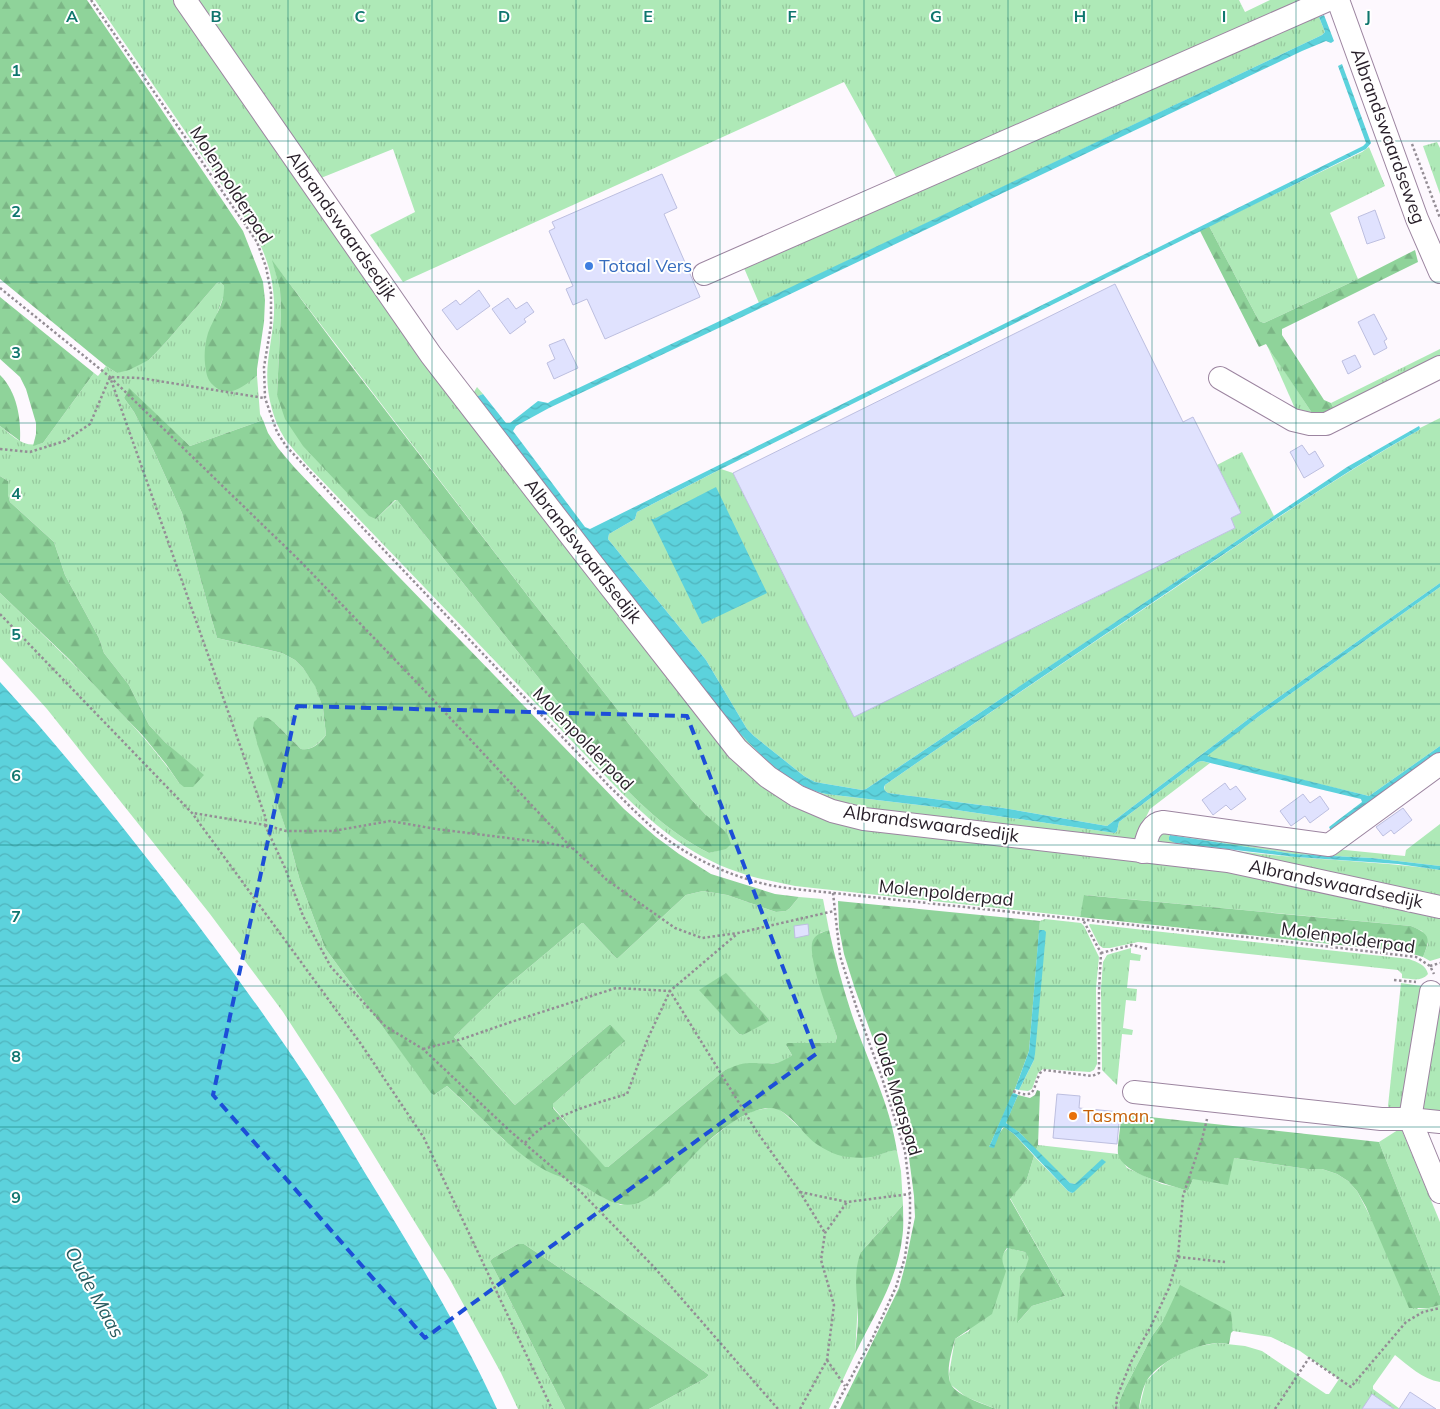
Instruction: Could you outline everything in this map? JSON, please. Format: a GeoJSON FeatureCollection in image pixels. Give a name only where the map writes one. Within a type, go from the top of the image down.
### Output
{"type":"FeatureCollection","features":[{"type":"Feature","properties":{"kind":"street","name":"Albrandswaardsedijk"},"geometry":{"type":"LineString","coordinates":[[185,0],[431,355],[737,749],[768,778],[797,796],[823,808],[864,819],[1236,863],[1440,907]]}},
{"type":"Feature","properties":{"kind":"street"},"geometry":{"type":"LineString","coordinates":[[704,274],[1328,0]]}},
{"type":"Feature","properties":{"kind":"street","name":"Albrandswaardseweg"},"geometry":{"type":"LineString","coordinates":[[1338,0],[1417,219],[1440,272]]}},
{"type":"Feature","properties":{"kind":"street"},"geometry":{"type":"LineString","coordinates":[[1220,378],[1293,420],[1310,424],[1326,424],[1440,366]]}},
{"type":"Feature","properties":{"kind":"street","name":"Albrandswaardsedijk"},"geometry":{"type":"LineString","coordinates":[[1144,852],[1151,829],[1163,822],[1329,845],[1440,764]]}},
{"type":"Feature","properties":{"kind":"street"},"geometry":{"type":"LineString","coordinates":[[1431,992],[1410,1119],[1440,1192]]}},
{"type":"Feature","properties":{"kind":"street"},"geometry":{"type":"LineString","coordinates":[[1134,1092],[1381,1119],[1440,1122]]}},
{"type":"Feature","properties":{"kind":"path","name":"Molenpolderpad"},"geometry":{"type":"LineString","coordinates":[[91,0],[257,242],[266,266],[271,293],[271,325],[264,367],[265,398],[277,432],[286,446],[610,787],[655,830],[714,867],[734,875],[775,886],[1416,957],[1430,966],[1440,963]]}},
{"type":"Feature","properties":{"kind":"path"},"geometry":{"type":"LineString","coordinates":[[0,288],[110,377],[300,561],[572,848],[607,880],[675,928],[702,938],[738,933],[834,911]]}},
{"type":"Feature","properties":{"kind":"path"},"geometry":{"type":"LineString","coordinates":[[110,377],[140,378],[265,398]]}},
{"type":"Feature","properties":{"kind":"path"},"geometry":{"type":"LineString","coordinates":[[0,449],[30,452],[65,441],[90,424],[110,377]]}},
{"type":"Feature","properties":{"kind":"path"},"geometry":{"type":"LineString","coordinates":[[110,377],[266,819],[264,825],[285,868],[303,916],[330,967],[385,1026],[423,1049],[510,1131],[580,1190],[647,1260],[778,1409]]}},
{"type":"Feature","properties":{"kind":"path"},"geometry":{"type":"LineString","coordinates":[[0,614],[192,813],[361,1044],[424,1138],[552,1409]]}},
{"type":"Feature","properties":{"kind":"path"},"geometry":{"type":"LineString","coordinates":[[192,813],[264,825],[286,831],[333,832],[390,821],[572,848]]}},
{"type":"Feature","properties":{"kind":"path","name":"Oude Maaspad"},"geometry":{"type":"LineString","coordinates":[[833,893],[840,956],[905,1151],[910,1194],[908,1240],[896,1287],[885,1313],[834,1409]]}},
{"type":"Feature","properties":{"kind":"path"},"geometry":{"type":"LineString","coordinates":[[1013,1091],[1020,1094],[1030,1094],[1034,1090],[1040,1073],[1045,1070],[1092,1076],[1099,1073],[1101,953],[1083,920]]}},
{"type":"Feature","properties":{"kind":"path"},"geometry":{"type":"LineString","coordinates":[[525,1144],[535,1132],[566,1113],[627,1094],[648,1038],[670,991],[738,933]]}},
{"type":"Feature","properties":{"kind":"path"},"geometry":{"type":"LineString","coordinates":[[1101,953],[1132,945],[1148,949]]}},
{"type":"Feature","properties":{"kind":"path"},"geometry":{"type":"LineString","coordinates":[[423,1049],[462,1039],[616,988],[670,991]]}},
{"type":"Feature","properties":{"kind":"path"},"geometry":{"type":"LineString","coordinates":[[670,991],[757,1132],[800,1192],[825,1233]]}},
{"type":"Feature","properties":{"kind":"path"},"geometry":{"type":"LineString","coordinates":[[1116,1409],[1116,1397],[1131,1362],[1169,1288],[1178,1257],[1183,1196],[1202,1140],[1211,1100]]}},
{"type":"Feature","properties":{"kind":"path"},"geometry":{"type":"LineString","coordinates":[[800,1192],[847,1202],[910,1194]]}},
{"type":"Feature","properties":{"kind":"path"},"geometry":{"type":"LineString","coordinates":[[800,1409],[827,1360],[834,1305],[822,1260],[825,1233],[847,1202]]}},
{"type":"Feature","properties":{"kind":"path"},"geometry":{"type":"LineString","coordinates":[[1178,1257],[1225,1262]]}},
{"type":"Feature","properties":{"kind":"path"},"geometry":{"type":"LineString","coordinates":[[1275,1409],[1309,1358],[1351,1387],[1406,1322],[1423,1312],[1440,1308]]}},
{"type":"Feature","properties":{"kind":"path"},"geometry":{"type":"LineString","coordinates":[[827,1360],[845,1387]]}},
{"type":"Feature","properties":{"kind":"highlighted area"},"geometry":{"type":"Polygon","coordinates":[[[297,706],[687,716],[816,1054],[425,1338],[213,1095],[297,706]]]}},
{"type":"Feature","properties":{"kind":"green space"},"geometry":{"type":"Polygon","coordinates":[[[0,0],[87,0],[243,231],[263,282],[265,300],[257,376],[241,387],[230,391],[219,389],[211,383],[206,373],[206,341],[224,293],[224,286],[220,282],[217,283],[149,360],[129,370],[117,373],[0,279],[0,0]]]}},
{"type":"Feature","properties":{"kind":"green space"},"geometry":{"type":"Polygon","coordinates":[[[95,0],[178,0],[427,359],[793,800],[1203,865],[1440,912],[1440,958],[1430,961],[1423,957],[1428,944],[1422,931],[1411,926],[1085,895],[1080,917],[795,886],[738,872],[703,857],[686,847],[655,824],[613,784],[307,465],[285,439],[273,412],[267,382],[274,310],[269,268],[261,247],[244,217],[95,0]],[[273,262],[280,290],[281,310],[277,395],[376,519],[397,500],[565,711],[574,724],[576,736],[622,785],[654,815],[689,842],[709,853],[716,851],[706,815],[636,733],[528,596],[273,262]]]}},
{"type":"Feature","properties":{"kind":"green space"},"geometry":{"type":"Polygon","coordinates":[[[197,0],[1239,0],[1245,12],[1270,0],[1315,0],[900,184],[844,82],[403,282],[370,235],[415,212],[393,149],[316,180],[197,0]]]}},
{"type":"Feature","properties":{"kind":"green space"},"geometry":{"type":"Polygon","coordinates":[[[1319,10],[1321,16],[1319,17],[1325,32],[1322,35],[759,303],[744,268],[1319,10]]]}},
{"type":"Feature","properties":{"kind":"green space"},"geometry":{"type":"Polygon","coordinates":[[[1437,142],[1440,148],[1440,194],[1423,146],[1437,142]]]}},
{"type":"Feature","properties":{"kind":"green space"},"geometry":{"type":"Polygon","coordinates":[[[1369,147],[1385,186],[1330,213],[1358,279],[1264,323],[1259,321],[1209,226],[1369,147]]]}},
{"type":"Feature","properties":{"kind":"green space"},"geometry":{"type":"Polygon","coordinates":[[[1209,226],[1259,321],[1264,323],[1415,250],[1418,262],[1282,329],[1282,335],[1324,400],[1331,403],[1337,415],[1314,416],[1266,344],[1259,347],[1200,231],[1209,226]]]}},
{"type":"Feature","properties":{"kind":"green space"},"geometry":{"type":"Polygon","coordinates":[[[272,260],[528,596],[636,733],[691,799],[727,833],[731,844],[726,849],[709,853],[689,842],[654,815],[622,785],[576,736],[574,724],[565,711],[397,500],[376,519],[369,516],[303,446],[285,419],[277,395],[281,310],[280,290],[272,260]]]}},
{"type":"Feature","properties":{"kind":"green space"},"geometry":{"type":"Polygon","coordinates":[[[220,282],[224,286],[224,295],[217,314],[237,389],[257,376],[260,414],[263,420],[190,446],[129,389],[124,398],[134,412],[153,449],[182,513],[217,638],[282,653],[295,660],[315,685],[323,708],[326,735],[315,746],[309,749],[301,749],[275,723],[253,728],[288,836],[300,881],[325,948],[434,1095],[447,1086],[504,1140],[604,1198],[621,1205],[650,1196],[674,1176],[701,1147],[732,1122],[753,1111],[768,1108],[777,1108],[817,1144],[876,1156],[889,1151],[897,1151],[901,1171],[903,1205],[861,1252],[855,1354],[829,1409],[649,1409],[709,1375],[594,1291],[524,1244],[518,1244],[490,1261],[565,1409],[518,1409],[501,1373],[449,1278],[337,1095],[283,1012],[210,914],[47,709],[0,657],[0,593],[134,727],[153,748],[179,783],[203,776],[149,725],[129,685],[104,653],[99,638],[65,575],[54,542],[10,502],[8,481],[0,476],[0,426],[25,443],[43,443],[94,373],[98,376],[106,366],[117,373],[149,360],[217,283],[220,282]]]}},
{"type":"Feature","properties":{"kind":"green space"},"geometry":{"type":"Polygon","coordinates":[[[0,297],[94,373],[43,443],[33,446],[36,423],[26,389],[20,377],[0,359],[0,297]]]}},
{"type":"Feature","properties":{"kind":"green space"},"geometry":{"type":"Polygon","coordinates":[[[1266,343],[1314,416],[1297,413],[1266,343]]]}},
{"type":"Feature","properties":{"kind":"green space"},"geometry":{"type":"Polygon","coordinates":[[[1440,349],[1440,360],[1337,415],[1331,403],[1440,349]]]}},
{"type":"Feature","properties":{"kind":"green space"},"geometry":{"type":"Polygon","coordinates":[[[0,375],[10,389],[17,406],[20,423],[20,441],[0,426],[0,375]]]}},
{"type":"Feature","properties":{"kind":"green space"},"geometry":{"type":"Polygon","coordinates":[[[477,387],[483,394],[477,398],[627,595],[675,652],[720,711],[757,751],[786,775],[803,786],[826,794],[936,807],[1115,833],[1119,822],[1198,762],[1210,763],[1150,809],[1138,839],[1127,843],[866,813],[822,800],[804,792],[787,782],[755,757],[724,724],[473,400],[472,395],[477,387]]]}},
{"type":"Feature","properties":{"kind":"green space"},"geometry":{"type":"Polygon","coordinates":[[[129,388],[190,446],[263,420],[268,433],[294,467],[624,809],[656,837],[711,874],[775,894],[799,897],[786,911],[776,912],[727,895],[703,891],[686,895],[617,959],[582,923],[501,991],[454,1037],[515,1105],[611,1025],[625,1041],[553,1104],[553,1108],[605,1167],[608,1167],[725,1070],[746,1063],[771,1064],[781,1062],[792,1055],[786,1045],[787,1043],[835,1043],[837,1037],[820,988],[812,948],[813,940],[816,936],[829,930],[848,1002],[889,1116],[897,1151],[867,1158],[838,1155],[812,1140],[782,1112],[768,1108],[758,1110],[738,1119],[719,1132],[651,1196],[635,1204],[628,1205],[608,1200],[579,1184],[534,1164],[447,1086],[434,1095],[431,1093],[325,948],[300,881],[288,836],[258,746],[253,728],[254,722],[259,717],[268,718],[275,723],[301,749],[312,748],[321,741],[326,735],[323,708],[315,686],[295,660],[282,653],[217,638],[182,513],[153,449],[134,412],[124,398],[129,388]]]}},
{"type":"Feature","properties":{"kind":"green space"},"geometry":{"type":"Polygon","coordinates":[[[1440,418],[1440,583],[1259,711],[1107,826],[1003,808],[888,793],[884,790],[885,785],[993,710],[1265,526],[1356,467],[1440,418]]]}},
{"type":"Feature","properties":{"kind":"green space"},"geometry":{"type":"Polygon","coordinates":[[[1242,452],[1274,516],[862,790],[815,782],[804,776],[754,736],[747,729],[706,660],[608,539],[609,534],[635,519],[637,512],[721,469],[733,473],[854,717],[1235,528],[1231,518],[1241,513],[1217,465],[1242,452]]]}},
{"type":"Feature","properties":{"kind":"green space"},"geometry":{"type":"Polygon","coordinates":[[[0,476],[8,481],[10,502],[54,542],[65,575],[99,638],[104,653],[129,685],[149,725],[165,742],[204,775],[193,787],[184,787],[179,783],[144,737],[69,659],[0,593],[0,476]]]}},
{"type":"Feature","properties":{"kind":"green space"},"geometry":{"type":"Polygon","coordinates":[[[1440,587],[1440,746],[1369,796],[1207,757],[1207,755],[1258,717],[1440,587]]]}},
{"type":"Feature","properties":{"kind":"green space"},"geometry":{"type":"Polygon","coordinates":[[[1440,824],[1440,866],[1372,858],[1294,854],[1170,835],[1169,837],[1175,843],[1235,851],[1440,870],[1440,902],[1160,844],[1159,840],[1164,832],[1405,856],[1406,850],[1440,824]]]}},
{"type":"Feature","properties":{"kind":"green space"},"geometry":{"type":"Polygon","coordinates":[[[703,891],[727,895],[776,912],[786,911],[799,897],[823,899],[829,930],[820,933],[827,1008],[837,1037],[835,1043],[786,1045],[792,1055],[783,1062],[768,1064],[749,1063],[725,1070],[605,1168],[553,1107],[553,1104],[624,1042],[611,1025],[515,1105],[454,1037],[501,991],[582,923],[617,959],[686,895],[703,891]],[[726,974],[700,990],[739,1034],[743,1035],[769,1019],[726,974]]]}},
{"type":"Feature","properties":{"kind":"green space"},"geometry":{"type":"Polygon","coordinates":[[[1084,895],[1411,926],[1425,934],[1428,941],[1423,957],[1406,952],[1080,917],[1084,895]]]}},
{"type":"Feature","properties":{"kind":"green space"},"geometry":{"type":"Polygon","coordinates":[[[838,901],[1040,921],[1029,1051],[1015,1089],[989,1147],[1004,1127],[1014,1134],[1034,1156],[1027,1179],[1010,1199],[1065,1296],[1032,1306],[1017,1323],[1020,1276],[1029,1258],[1025,1252],[1007,1248],[1002,1259],[1006,1271],[992,1314],[955,1339],[949,1366],[950,1382],[957,1391],[970,1399],[996,1409],[840,1409],[899,1288],[915,1217],[908,1150],[898,1108],[844,954],[839,928],[838,901]]]}},
{"type":"Feature","properties":{"kind":"green space"},"geometry":{"type":"Polygon","coordinates":[[[1045,919],[1081,923],[1099,957],[1096,988],[1097,1064],[1094,1070],[1090,1072],[1043,1069],[1038,1073],[1032,1089],[1028,1091],[1019,1090],[1034,1060],[1041,930],[1039,930],[1040,921],[1045,919]]]}},
{"type":"Feature","properties":{"kind":"green space"},"geometry":{"type":"Polygon","coordinates":[[[1090,924],[1409,959],[1423,966],[1428,974],[1419,979],[1409,979],[1402,978],[1402,974],[1398,970],[1138,942],[1103,948],[1099,945],[1090,924]]]}},
{"type":"Feature","properties":{"kind":"green space"},"geometry":{"type":"Polygon","coordinates":[[[1131,948],[1131,953],[1141,955],[1140,961],[1130,960],[1127,988],[1137,989],[1136,1001],[1126,1000],[1123,1028],[1133,1030],[1132,1035],[1122,1034],[1117,1085],[1102,1070],[1101,989],[1103,962],[1107,955],[1131,948]]]}},
{"type":"Feature","properties":{"kind":"green space"},"geometry":{"type":"Polygon","coordinates":[[[726,973],[769,1019],[767,1022],[743,1035],[739,1034],[699,990],[726,973]]]}},
{"type":"Feature","properties":{"kind":"green space"},"geometry":{"type":"Polygon","coordinates":[[[1401,983],[1421,987],[1400,1112],[1388,1106],[1401,983]]]}},
{"type":"Feature","properties":{"kind":"green space"},"geometry":{"type":"Polygon","coordinates":[[[1440,998],[1440,1117],[1421,1109],[1440,998]]]}},
{"type":"Feature","properties":{"kind":"green space"},"geometry":{"type":"Polygon","coordinates":[[[1037,1090],[1040,1091],[1038,1145],[1036,1150],[1019,1132],[1006,1122],[1018,1095],[1030,1098],[1035,1095],[1037,1090]]]}},
{"type":"Feature","properties":{"kind":"green space"},"geometry":{"type":"Polygon","coordinates":[[[1122,1114],[1379,1142],[1440,1296],[1440,1305],[1429,1308],[1409,1308],[1366,1207],[1357,1191],[1348,1181],[1337,1174],[1322,1169],[1307,1169],[1234,1158],[1228,1185],[1193,1179],[1188,1191],[1148,1178],[1137,1173],[1121,1161],[1118,1151],[1122,1114]]]}},
{"type":"Feature","properties":{"kind":"green space"},"geometry":{"type":"Polygon","coordinates":[[[1401,1128],[1440,1222],[1440,1296],[1379,1142],[1401,1128]]]}},
{"type":"Feature","properties":{"kind":"green space"},"geometry":{"type":"Polygon","coordinates":[[[1038,1145],[1118,1154],[1127,1168],[1162,1184],[1188,1191],[1193,1179],[1234,1158],[1307,1169],[1322,1169],[1337,1174],[1348,1181],[1357,1191],[1418,1309],[1440,1305],[1440,1382],[1422,1375],[1395,1355],[1373,1386],[1373,1389],[1400,1409],[1139,1409],[1146,1381],[1165,1363],[1179,1354],[1200,1346],[1217,1343],[1245,1346],[1262,1351],[1326,1394],[1329,1394],[1339,1379],[1300,1351],[1271,1337],[1233,1331],[1230,1312],[1163,1321],[1152,1336],[1125,1388],[1119,1402],[1120,1409],[996,1409],[966,1397],[950,1384],[949,1374],[955,1339],[969,1331],[1002,1263],[1002,1255],[1008,1248],[1025,1252],[1030,1258],[1020,1276],[1018,1322],[1032,1306],[1065,1296],[1010,1198],[1027,1179],[1034,1156],[1072,1193],[1075,1184],[1070,1183],[1038,1153],[1036,1150],[1038,1145]]]}},
{"type":"Feature","properties":{"kind":"green space"},"geometry":{"type":"Polygon","coordinates":[[[903,1205],[903,1235],[895,1269],[890,1284],[855,1354],[858,1322],[856,1277],[858,1260],[861,1252],[903,1205]]]}},
{"type":"Feature","properties":{"kind":"green space"},"geometry":{"type":"Polygon","coordinates":[[[518,1244],[524,1244],[594,1291],[709,1375],[649,1409],[565,1409],[490,1261],[518,1244]]]}},
{"type":"Feature","properties":{"kind":"green space"},"geometry":{"type":"Polygon","coordinates":[[[1180,1285],[1231,1312],[1233,1331],[1229,1344],[1208,1344],[1177,1356],[1158,1368],[1151,1375],[1142,1392],[1139,1409],[1120,1409],[1119,1402],[1125,1388],[1152,1336],[1163,1321],[1180,1285]]]}},
{"type":"Feature","properties":{"kind":"water"},"geometry":{"type":"Polygon","coordinates":[[[1324,15],[1334,41],[1331,43],[1326,41],[1302,51],[549,408],[516,426],[513,431],[585,527],[590,529],[1363,146],[1366,143],[1338,66],[1342,64],[1371,143],[1366,149],[637,512],[635,519],[609,534],[608,539],[706,660],[747,729],[754,736],[804,776],[815,782],[862,790],[1347,467],[1419,426],[1419,430],[1326,486],[1236,545],[921,760],[885,785],[884,788],[888,793],[1003,808],[1107,826],[1259,711],[1440,583],[1440,587],[1258,717],[1207,756],[1369,796],[1440,746],[1440,752],[1331,831],[1329,827],[1362,802],[1361,799],[1202,761],[1198,762],[1119,822],[1115,833],[936,807],[826,794],[812,790],[786,776],[763,757],[732,725],[477,398],[478,396],[483,394],[506,423],[510,423],[538,401],[548,403],[1322,35],[1325,32],[1319,17],[1324,15]]]}},
{"type":"Feature","properties":{"kind":"water"},"geometry":{"type":"Polygon","coordinates":[[[716,487],[767,593],[702,624],[651,519],[716,487]]]}},
{"type":"Feature","properties":{"kind":"water","name":"Oude Maas"},"geometry":{"type":"Polygon","coordinates":[[[0,682],[63,754],[164,880],[290,1053],[329,1113],[417,1259],[467,1348],[497,1409],[0,1409],[0,682]]]}},
{"type":"Feature","properties":{"kind":"water"},"geometry":{"type":"Polygon","coordinates":[[[1170,835],[1294,854],[1372,858],[1440,866],[1440,870],[1398,864],[1295,857],[1175,843],[1169,840],[1170,835]]]}},
{"type":"Feature","properties":{"kind":"water"},"geometry":{"type":"Polygon","coordinates":[[[1039,930],[1046,932],[1035,1054],[1034,1060],[1019,1090],[1015,1089],[1029,1051],[1039,930]]]}},
{"type":"Feature","properties":{"kind":"water"},"geometry":{"type":"Polygon","coordinates":[[[1014,1093],[1018,1095],[1006,1123],[1019,1132],[1070,1183],[1075,1184],[1102,1159],[1106,1162],[1074,1192],[1068,1191],[1014,1134],[1004,1127],[994,1148],[989,1147],[1014,1093]]]}},
{"type":"Feature","properties":{"kind":"building"},"geometry":{"type":"Polygon","coordinates":[[[662,174],[677,208],[664,214],[700,297],[605,339],[587,299],[573,305],[566,289],[573,286],[549,231],[555,228],[552,222],[662,174]]]}},
{"type":"Feature","properties":{"kind":"building"},"geometry":{"type":"Polygon","coordinates":[[[1375,210],[1385,238],[1367,244],[1358,217],[1375,210]]]}},
{"type":"Feature","properties":{"kind":"building"},"geometry":{"type":"Polygon","coordinates":[[[1115,284],[1183,422],[1193,417],[1241,513],[1231,518],[1235,528],[854,717],[733,473],[1115,284]]]}},
{"type":"Feature","properties":{"kind":"building"},"geometry":{"type":"Polygon","coordinates":[[[479,290],[490,306],[457,330],[442,310],[456,300],[460,305],[479,290]]]}},
{"type":"Feature","properties":{"kind":"building"},"geometry":{"type":"Polygon","coordinates":[[[508,298],[516,309],[527,302],[534,312],[524,319],[526,322],[510,334],[492,309],[508,298]]]}},
{"type":"Feature","properties":{"kind":"building"},"geometry":{"type":"Polygon","coordinates":[[[1374,314],[1387,339],[1384,341],[1387,348],[1374,355],[1358,322],[1374,314]]]}},
{"type":"Feature","properties":{"kind":"building"},"geometry":{"type":"Polygon","coordinates":[[[564,339],[578,368],[554,379],[547,363],[555,359],[549,345],[564,339]]]}},
{"type":"Feature","properties":{"kind":"building"},"geometry":{"type":"Polygon","coordinates":[[[1355,355],[1361,367],[1348,374],[1342,361],[1355,355]]]}},
{"type":"Feature","properties":{"kind":"building"},"geometry":{"type":"Polygon","coordinates":[[[1302,445],[1309,455],[1315,451],[1324,466],[1304,478],[1290,452],[1302,445]]]}},
{"type":"Feature","properties":{"kind":"building"},"geometry":{"type":"Polygon","coordinates":[[[1225,783],[1230,790],[1236,786],[1246,799],[1231,810],[1226,805],[1213,815],[1202,800],[1225,783]]]}},
{"type":"Feature","properties":{"kind":"building"},"geometry":{"type":"Polygon","coordinates":[[[1303,794],[1310,803],[1320,796],[1329,809],[1310,823],[1305,816],[1291,826],[1280,811],[1303,794]]]}},
{"type":"Feature","properties":{"kind":"building"},"geometry":{"type":"Polygon","coordinates":[[[1403,808],[1412,820],[1394,834],[1391,830],[1383,836],[1376,827],[1403,808]]]}},
{"type":"Feature","properties":{"kind":"building"},"geometry":{"type":"Polygon","coordinates":[[[808,924],[809,935],[795,938],[794,926],[808,924]]]}},
{"type":"Feature","properties":{"kind":"building"},"geometry":{"type":"Polygon","coordinates":[[[1057,1094],[1080,1096],[1079,1108],[1120,1112],[1117,1144],[1053,1138],[1057,1094]]]}},
{"type":"Feature","properties":{"kind":"building"},"geometry":{"type":"Polygon","coordinates":[[[1410,1392],[1436,1409],[1399,1409],[1410,1392]]]}},
{"type":"Feature","properties":{"kind":"building"},"geometry":{"type":"Polygon","coordinates":[[[1372,1394],[1394,1409],[1362,1409],[1372,1394]]]}},
{"type":"Feature","properties":{"kind":"place","name":"Totaal Vers"},"geometry":{"type":"Point","coordinates":[589,266]}},
{"type":"Feature","properties":{"kind":"place","name":"Tasman."},"geometry":{"type":"Point","coordinates":[1073,1116]}}]}
